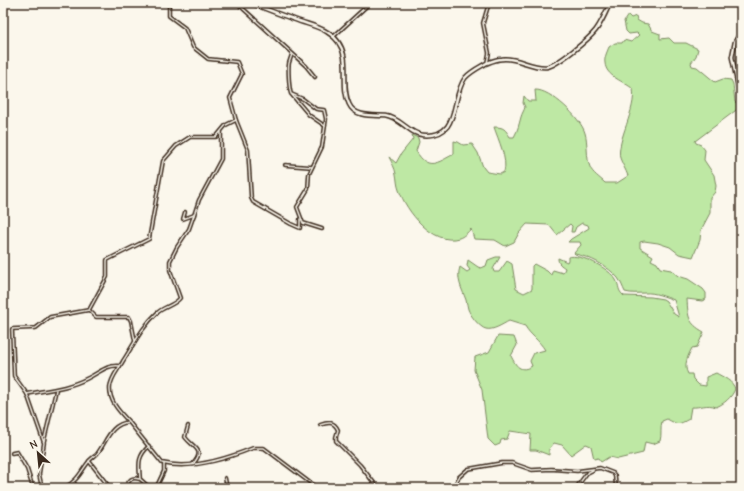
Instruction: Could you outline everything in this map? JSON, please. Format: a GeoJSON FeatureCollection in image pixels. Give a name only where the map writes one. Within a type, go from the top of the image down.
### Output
{"type":"FeatureCollection","features":[{"type":"Feature","properties":{"kind":"main road"},"geometry":{"type":"LineString","coordinates":[[251,3],[319,28],[333,37],[339,43],[344,56],[346,93],[349,105],[363,115],[394,118],[410,130],[422,135],[434,134],[444,130],[452,120],[465,79],[477,68],[502,59],[540,67],[547,67],[558,62],[590,37],[597,29],[610,3]]}},
{"type":"Feature","properties":{"kind":"main road"},"geometry":{"type":"LineString","coordinates":[[741,32],[735,42],[732,57],[741,100]]}},
{"type":"Feature","properties":{"kind":"street"},"geometry":{"type":"LineString","coordinates":[[169,3],[169,16],[185,28],[192,47],[208,59],[237,62],[242,74],[230,98],[236,120],[248,150],[251,198],[253,202],[300,228],[298,204],[308,189],[309,174],[322,147],[326,119],[324,110],[316,109],[303,99],[291,94]]}},
{"type":"Feature","properties":{"kind":"street"},"geometry":{"type":"LineString","coordinates":[[237,3],[315,77]]}},
{"type":"Feature","properties":{"kind":"street"},"geometry":{"type":"LineString","coordinates":[[333,37],[370,3]]}},
{"type":"Feature","properties":{"kind":"street"},"geometry":{"type":"LineString","coordinates":[[486,64],[489,53],[483,23],[489,3]]}},
{"type":"Feature","properties":{"kind":"street"},"geometry":{"type":"LineString","coordinates":[[292,54],[288,67],[291,94],[308,115],[325,126]]}},
{"type":"Feature","properties":{"kind":"street"},"geometry":{"type":"LineString","coordinates":[[89,310],[107,277],[107,260],[150,239],[163,161],[176,146],[190,137],[216,137],[226,125],[236,120]]}},
{"type":"Feature","properties":{"kind":"street"},"geometry":{"type":"LineString","coordinates":[[321,124],[324,129]]}},
{"type":"Feature","properties":{"kind":"street"},"geometry":{"type":"LineString","coordinates":[[221,131],[221,159],[199,200],[189,229],[170,261],[170,270],[180,298],[176,302],[158,312],[144,327],[113,378],[110,389],[118,409],[164,464],[210,463],[260,447],[272,454],[317,488]]}},
{"type":"Feature","properties":{"kind":"street"},"geometry":{"type":"LineString","coordinates":[[285,165],[312,167]]}},
{"type":"Feature","properties":{"kind":"street"},"geometry":{"type":"LineString","coordinates":[[185,212],[183,219],[194,215]]}},
{"type":"Feature","properties":{"kind":"street"},"geometry":{"type":"LineString","coordinates":[[300,217],[306,224],[322,229]]}},
{"type":"Feature","properties":{"kind":"street"},"geometry":{"type":"LineString","coordinates":[[89,310],[96,317],[129,317],[135,341]]}},
{"type":"Feature","properties":{"kind":"street"},"geometry":{"type":"LineString","coordinates":[[44,442],[27,394],[14,376],[12,329],[36,328],[50,317],[89,310]]}},
{"type":"Feature","properties":{"kind":"street"},"geometry":{"type":"LineString","coordinates":[[27,394],[66,387],[87,379],[107,367],[120,366]]}},
{"type":"Feature","properties":{"kind":"street"},"geometry":{"type":"LineString","coordinates":[[42,488],[39,474],[45,432],[56,389]]}},
{"type":"Feature","properties":{"kind":"street"},"geometry":{"type":"LineString","coordinates":[[64,488],[74,483],[89,461],[97,453],[107,436],[120,425],[130,422]]}},
{"type":"Feature","properties":{"kind":"street"},"geometry":{"type":"LineString","coordinates":[[320,425],[328,422],[336,425],[338,430],[336,441],[360,465],[378,488]]}},
{"type":"Feature","properties":{"kind":"street"},"geometry":{"type":"LineString","coordinates":[[188,426],[185,437],[198,449],[199,452],[198,457],[193,464]]}},
{"type":"Feature","properties":{"kind":"street"},"geometry":{"type":"LineString","coordinates":[[140,479],[139,458],[149,446]]}},
{"type":"Feature","properties":{"kind":"street"},"geometry":{"type":"LineString","coordinates":[[12,453],[17,452],[21,458],[27,469],[33,488]]}},
{"type":"Feature","properties":{"kind":"street"},"geometry":{"type":"LineString","coordinates":[[89,461],[110,488]]}},
{"type":"Feature","properties":{"kind":"street"},"geometry":{"type":"LineString","coordinates":[[453,488],[459,477],[468,469],[502,462],[512,463],[532,470],[551,469],[584,471],[600,468],[613,473],[615,476],[616,488]]}},
{"type":"Feature","properties":{"kind":"street"},"geometry":{"type":"LineString","coordinates":[[156,488],[164,471],[164,464]]}},
{"type":"Feature","properties":{"kind":"street"},"geometry":{"type":"LineString","coordinates":[[576,488],[587,473],[594,469]]}},
{"type":"Feature","properties":{"kind":"street"},"geometry":{"type":"LineString","coordinates":[[125,488],[133,477],[140,479],[150,488]]}},
{"type":"Feature","properties":{"kind":"street"},"geometry":{"type":"LineString","coordinates":[[225,478],[227,488]]}},
{"type":"Feature","properties":{"kind":"street"},"geometry":{"type":"LineString","coordinates":[[74,483],[78,488]]}},
{"type":"Feature","properties":{"kind":"green space"},"geometry":{"type":"Polygon","coordinates":[[[628,15],[631,18],[636,16],[637,20],[648,24],[652,31],[660,34],[660,39],[669,38],[674,43],[686,43],[698,49],[696,56],[691,63],[692,66],[697,67],[715,82],[723,79],[731,80],[733,84],[735,102],[739,104],[739,108],[695,141],[705,150],[704,160],[714,175],[716,186],[715,192],[710,198],[710,213],[701,230],[700,240],[693,257],[679,254],[670,247],[658,243],[644,241],[640,242],[640,248],[653,256],[651,260],[657,263],[660,268],[671,270],[678,276],[688,279],[703,289],[706,293],[706,299],[702,301],[687,299],[690,319],[695,326],[704,332],[697,347],[692,348],[688,357],[686,367],[688,374],[692,374],[693,379],[699,385],[706,386],[706,377],[716,373],[730,381],[735,389],[727,400],[716,407],[710,405],[691,407],[689,419],[678,424],[667,419],[662,421],[660,441],[653,444],[645,442],[643,453],[618,459],[609,457],[601,462],[598,458],[594,459],[591,446],[586,444],[571,455],[562,445],[554,443],[549,449],[549,455],[536,450],[530,450],[531,434],[510,431],[507,439],[501,440],[500,444],[495,446],[488,439],[482,390],[474,370],[475,357],[489,352],[498,336],[514,337],[517,345],[511,356],[521,369],[532,366],[530,361],[534,353],[545,350],[525,326],[509,321],[498,327],[486,329],[476,321],[468,309],[459,280],[460,267],[467,272],[470,270],[467,266],[468,260],[481,268],[486,266],[488,260],[500,257],[493,269],[494,272],[499,272],[507,261],[512,264],[516,289],[524,293],[532,289],[532,266],[534,264],[551,275],[553,270],[563,273],[565,268],[559,263],[558,258],[567,262],[568,257],[580,257],[595,263],[608,271],[616,280],[619,290],[624,296],[663,299],[666,301],[674,314],[679,317],[674,300],[652,293],[625,292],[618,278],[604,266],[587,257],[575,254],[574,253],[581,245],[580,242],[568,242],[589,228],[588,225],[582,223],[576,227],[574,232],[571,232],[572,226],[570,224],[557,235],[549,225],[527,224],[519,233],[514,242],[505,246],[495,240],[474,239],[471,229],[464,236],[449,239],[440,237],[430,232],[414,217],[403,198],[399,190],[395,170],[389,157],[396,163],[413,139],[412,135],[418,138],[419,142],[416,151],[420,157],[429,163],[438,162],[454,154],[454,141],[463,145],[472,144],[487,172],[500,174],[504,172],[505,162],[494,127],[502,128],[510,137],[514,137],[525,107],[523,103],[524,96],[528,101],[536,101],[535,90],[549,94],[578,120],[585,133],[588,159],[591,169],[605,183],[617,183],[628,176],[620,158],[620,151],[632,106],[633,89],[609,72],[606,68],[605,59],[609,47],[615,43],[622,43],[624,40],[631,42],[639,35],[637,33],[629,34],[626,31],[624,21],[628,15]]]}}]}
